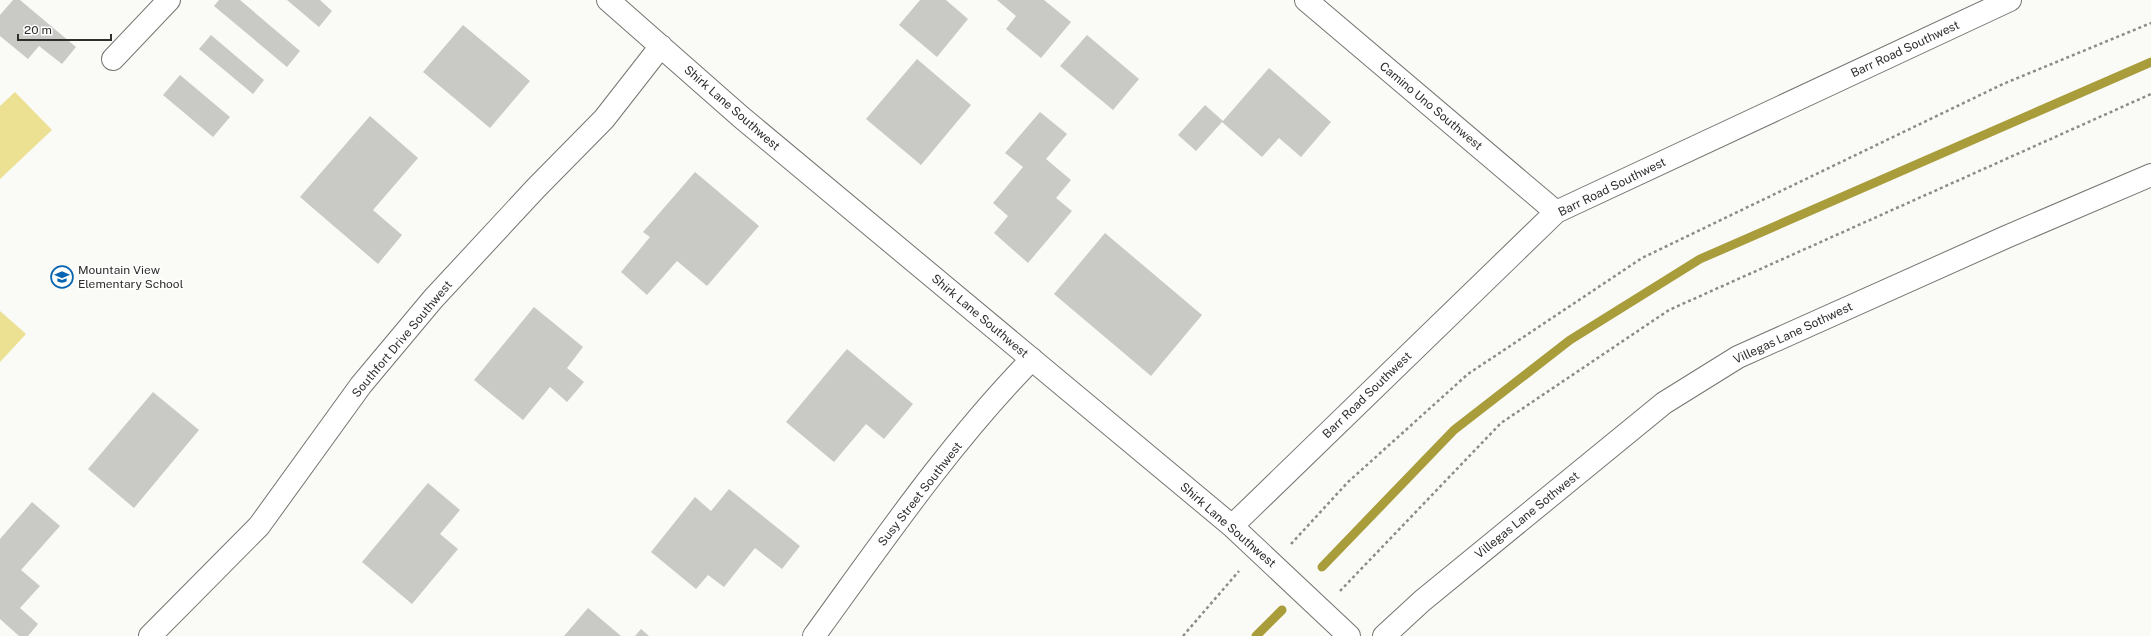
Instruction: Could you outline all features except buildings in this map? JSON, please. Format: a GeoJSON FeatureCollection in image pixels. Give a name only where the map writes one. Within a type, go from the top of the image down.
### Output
{"type":"FeatureCollection","features":[{"type":"Feature","properties":{"kind":"street"},"geometry":{"type":"LineString","coordinates":[[113,59],[169,0]]}},
{"type":"Feature","properties":{"kind":"street","name":"Shirk Lane Southwest"},"geometry":{"type":"LineString","coordinates":[[608,0],[741,117],[1232,526],[1349,636]]}},
{"type":"Feature","properties":{"kind":"street","name":"Camino Uno Southwest"},"geometry":{"type":"LineString","coordinates":[[1306,0],[1556,212]]}},
{"type":"Feature","properties":{"kind":"street","name":"Barr Road Southwest"},"geometry":{"type":"LineString","coordinates":[[1232,526],[1556,212],[2010,0]]}},
{"type":"Feature","properties":{"kind":"street","name":"Southfort Drive Southwest"},"geometry":{"type":"LineString","coordinates":[[150,636],[259,526],[361,385],[428,305],[536,188],[604,119],[661,46]]}},
{"type":"Feature","properties":{"kind":"street","name":"Villegas Lane Sothwest"},"geometry":{"type":"LineString","coordinates":[[1384,636],[1422,601],[1664,403],[1738,357],[2006,237],[2151,175]]}},
{"type":"Feature","properties":{"kind":"street","name":"Susy Street Southwest"},"geometry":{"type":"LineString","coordinates":[[814,636],[913,501],[998,394],[1032,359]]}},
{"type":"Feature","properties":{"kind":"path"},"geometry":{"type":"LineString","coordinates":[[1273,564],[1348,482],[1468,374],[1642,258],[2003,84],[2151,22]]}},
{"type":"Feature","properties":{"kind":"path"},"geometry":{"type":"LineString","coordinates":[[1322,610],[1501,422],[1669,310],[2151,94]]}},
{"type":"Feature","properties":{"kind":"path"},"geometry":{"type":"LineString","coordinates":[[1183,636],[1257,549]]}},
{"type":"Feature","properties":{"kind":"shaded area"},"geometry":{"type":"Polygon","coordinates":[[[15,92],[52,130],[0,179],[0,106],[15,92]]]}},
{"type":"Feature","properties":{"kind":"shaded area"},"geometry":{"type":"Polygon","coordinates":[[[0,311],[26,334],[0,362],[0,311]]]}},
{"type":"Feature","properties":{"kind":"waterway"},"geometry":{"type":"LineString","coordinates":[[1322,567],[1454,430],[1570,340],[1700,259],[2151,62]]}},
{"type":"Feature","properties":{"kind":"waterway"},"geometry":{"type":"LineString","coordinates":[[1256,636],[1282,610]]}},
{"type":"Feature","properties":{"kind":"place","name":"Mountain View Elementary School"},"geometry":{"type":"Point","coordinates":[62,277]}}]}
